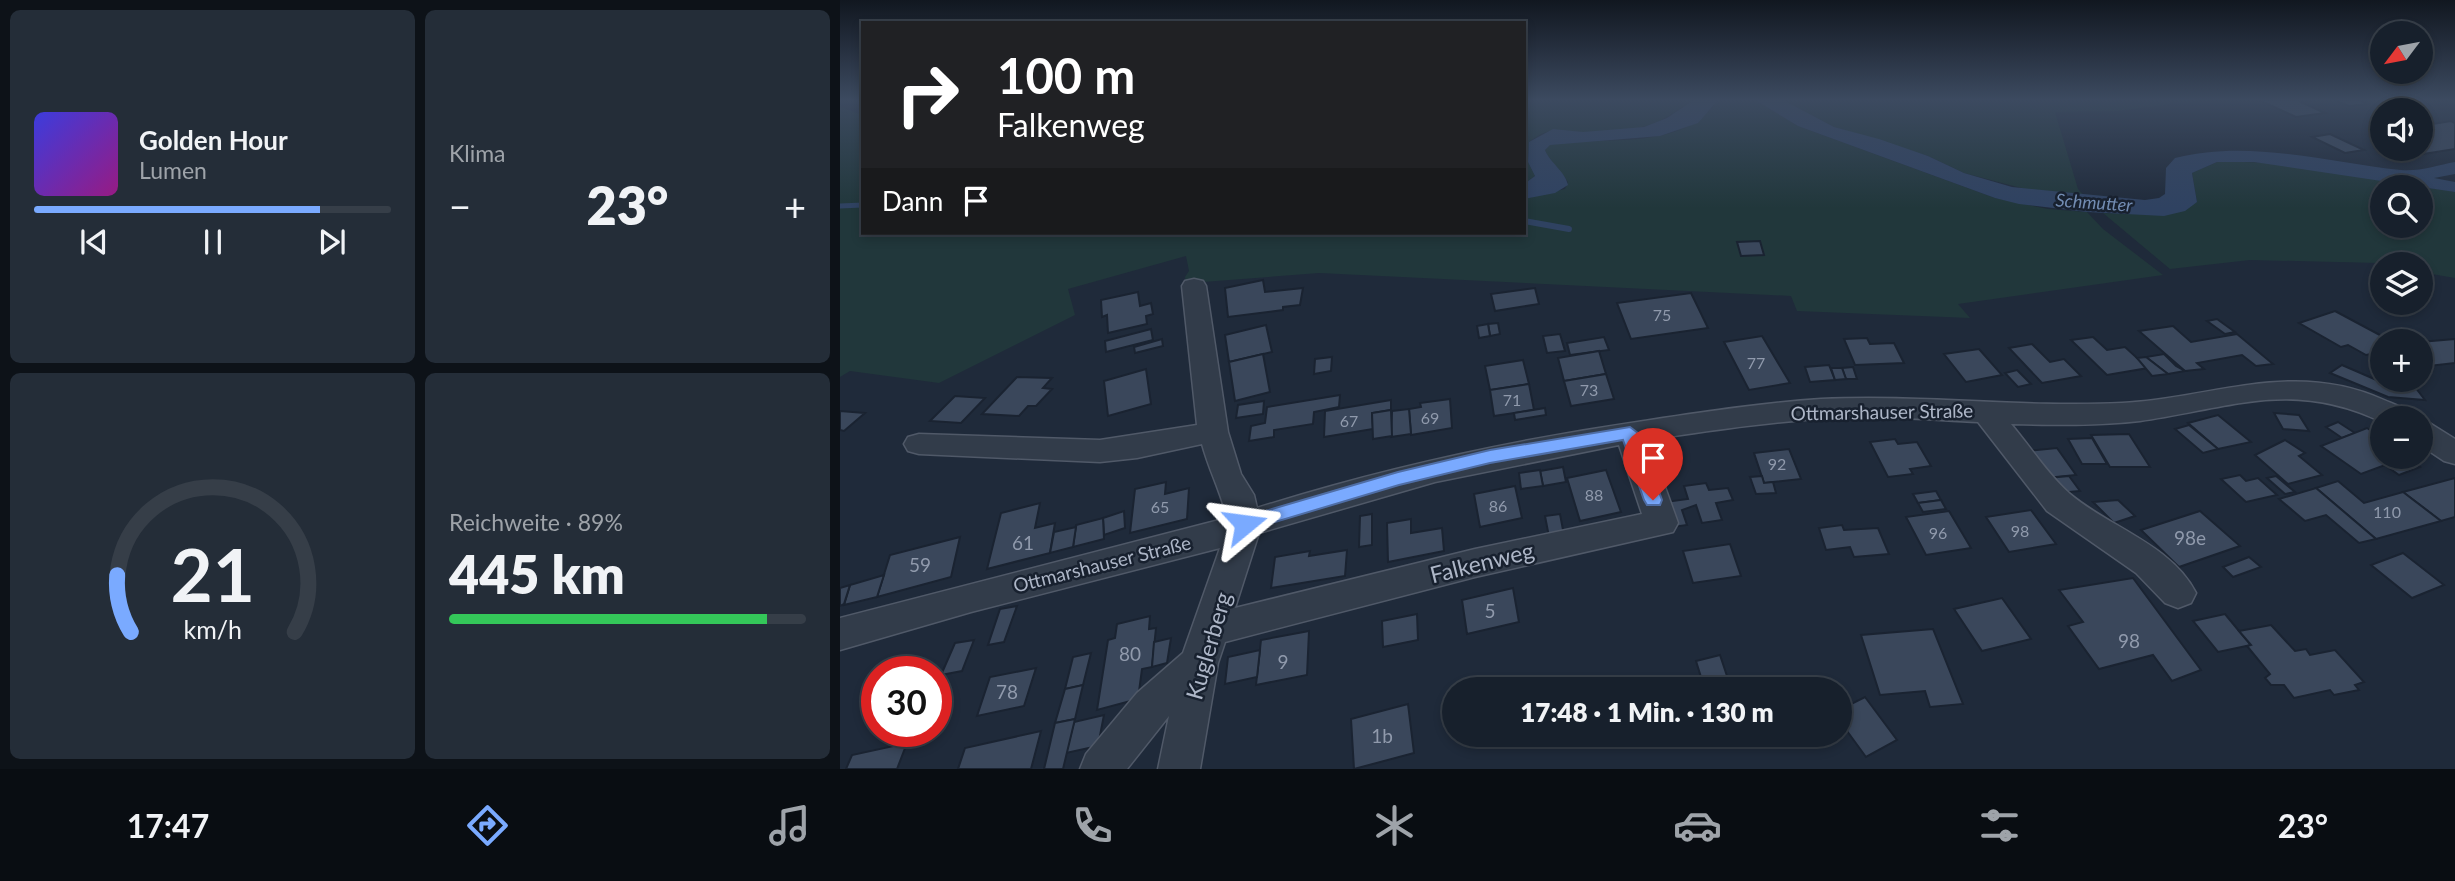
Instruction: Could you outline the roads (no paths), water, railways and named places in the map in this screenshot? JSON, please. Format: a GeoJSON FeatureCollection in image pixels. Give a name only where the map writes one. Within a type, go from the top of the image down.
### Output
{"type":"FeatureCollection","features":[{"type":"Feature","properties":{"kind":"street"},"geometry":{"type":"LineString","coordinates":[[1194,286],[1213,432],[1226,475],[1238,495],[1245,524]]}},
{"type":"Feature","properties":{"kind":"street","name":"Ottmarshauser Straße"},"geometry":{"type":"LineString","coordinates":[[840,634],[971,597],[1219,535],[1245,524],[1398,478],[1490,457],[1630,433],[1822,409],[2065,415],[2137,411],[2226,395],[2293,387],[2323,391],[2371,406]]}},
{"type":"Feature","properties":{"kind":"street","name":"Ottmarshauser Straße"},"geometry":{"type":"LineString","coordinates":[[1984,411],[2058,502],[2148,564],[2178,593]]}},
{"type":"Feature","properties":{"kind":"street"},"geometry":{"type":"LineString","coordinates":[[2433,430],[2454,452]]}},
{"type":"Feature","properties":{"kind":"street"},"geometry":{"type":"LineString","coordinates":[[919,444],[1100,451],[1137,447],[1213,432]]}},
{"type":"Feature","properties":{"kind":"street","name":"Falkenweg"},"geometry":{"type":"LineString","coordinates":[[1205,647],[1475,563],[1661,523],[1630,433]]}},
{"type":"Feature","properties":{"kind":"street","name":"Kuglerberg"},"geometry":{"type":"LineString","coordinates":[[1179,769],[1205,647],[1245,524]]}},
{"type":"Feature","properties":{"kind":"street"},"geometry":{"type":"LineString","coordinates":[[1101,769],[1151,705],[1205,647]]}},
{"type":"Feature","properties":{"kind":"water"},"geometry":{"type":"Polygon","coordinates":[[[1540,136],[1660,136],[1550,145],[1545,150],[1564,175],[1568,185],[1555,193],[1526,199],[1526,183],[1535,176],[1528,162],[1529,142],[1540,136]]]}},
{"type":"Feature","properties":{"kind":"water","name":"Schmutter"},"geometry":{"type":"Polygon","coordinates":[[[1825,136],[1867,136],[1879,139],[1928,156],[1964,173],[2012,187],[2145,200],[2159,198],[2165,194],[2166,168],[2175,158],[2203,153],[2260,151],[2408,170],[2455,162],[2455,174],[2434,178],[2455,182],[2455,192],[2433,189],[2433,175],[2370,175],[2370,179],[2254,162],[2217,162],[2192,173],[2197,202],[2185,211],[2164,216],[2087,212],[2019,204],[1995,198],[1825,136]]]}},
{"type":"Feature","properties":{"kind":"waterway"},"geometry":{"type":"LineString","coordinates":[[840,206],[861,205]]}},
{"type":"Feature","properties":{"kind":"waterway"},"geometry":{"type":"LineString","coordinates":[[1526,221],[1569,229]]}}]}
